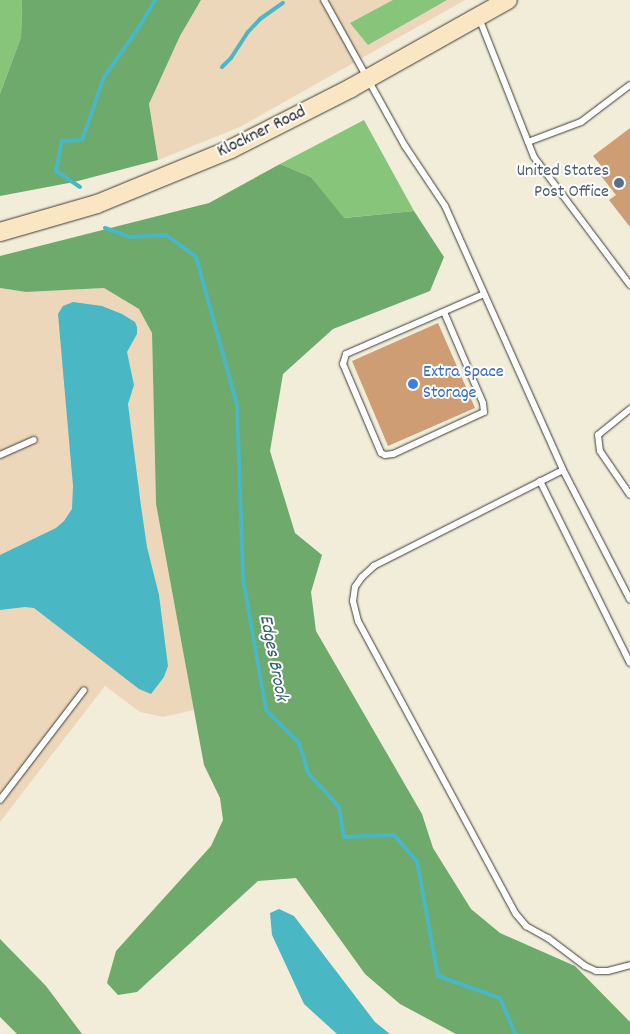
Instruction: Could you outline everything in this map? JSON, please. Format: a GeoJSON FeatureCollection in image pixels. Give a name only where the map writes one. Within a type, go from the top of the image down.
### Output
{"type":"FeatureCollection","features":[{"type":"Feature","properties":{"kind":"main road","name":"Klockner Road"},"geometry":{"type":"LineString","coordinates":[[0,232],[97,204],[186,169],[272,130],[508,0]]}},
{"type":"Feature","properties":{"kind":"lane"},"geometry":{"type":"LineString","coordinates":[[324,0],[405,146],[445,206],[563,470],[630,600]]}},
{"type":"Feature","properties":{"kind":"lane"},"geometry":{"type":"LineString","coordinates":[[478,17],[534,158],[630,285]]}},
{"type":"Feature","properties":{"kind":"lane"},"geometry":{"type":"LineString","coordinates":[[528,142],[581,122],[630,85]]}},
{"type":"Feature","properties":{"kind":"lane"},"geometry":{"type":"LineString","coordinates":[[444,312],[484,412],[385,455],[381,453],[343,364],[344,358],[350,351],[484,294]]}},
{"type":"Feature","properties":{"kind":"lane"},"geometry":{"type":"LineString","coordinates":[[630,409],[598,434],[600,451],[630,495]]}},
{"type":"Feature","properties":{"kind":"lane"},"geometry":{"type":"LineString","coordinates":[[0,455],[34,440]]}},
{"type":"Feature","properties":{"kind":"lane"},"geometry":{"type":"LineString","coordinates":[[563,470],[374,566],[362,577],[355,588],[352,601],[358,621],[516,914],[526,926],[548,938],[585,966],[596,971],[608,972],[630,966]]}},
{"type":"Feature","properties":{"kind":"lane"},"geometry":{"type":"LineString","coordinates":[[540,481],[630,663]]}},
{"type":"Feature","properties":{"kind":"lane"},"geometry":{"type":"LineString","coordinates":[[0,800],[84,690]]}},
{"type":"Feature","properties":{"kind":"shaded area"},"geometry":{"type":"Polygon","coordinates":[[[201,0],[465,0],[240,127],[158,160],[149,104],[180,36],[201,0]]]}},
{"type":"Feature","properties":{"kind":"shaded area"},"geometry":{"type":"Polygon","coordinates":[[[0,288],[26,292],[104,288],[139,309],[152,333],[156,504],[194,710],[163,717],[140,712],[105,686],[0,822],[0,288]]]}},
{"type":"Feature","properties":{"kind":"green space"},"geometry":{"type":"Polygon","coordinates":[[[0,0],[22,0],[21,37],[0,94],[0,0]]]}},
{"type":"Feature","properties":{"kind":"green space"},"geometry":{"type":"Polygon","coordinates":[[[22,0],[201,0],[180,36],[149,104],[158,160],[74,182],[0,196],[0,94],[21,37],[22,0]]]}},
{"type":"Feature","properties":{"kind":"green space"},"geometry":{"type":"Polygon","coordinates":[[[393,0],[447,0],[368,45],[350,23],[393,0]]]}},
{"type":"Feature","properties":{"kind":"green space"},"geometry":{"type":"Polygon","coordinates":[[[364,120],[414,211],[343,218],[311,177],[280,164],[364,120]]]}},
{"type":"Feature","properties":{"kind":"green space"},"geometry":{"type":"Polygon","coordinates":[[[280,164],[311,177],[344,218],[414,211],[444,257],[430,291],[333,329],[283,374],[270,451],[295,533],[322,555],[311,592],[316,631],[422,814],[433,848],[471,909],[500,933],[575,966],[630,1022],[630,1034],[456,1034],[400,1004],[365,974],[296,878],[258,881],[137,992],[118,995],[107,983],[116,951],[211,846],[223,820],[220,798],[204,765],[156,504],[152,333],[139,309],[104,288],[26,292],[0,288],[0,256],[209,203],[280,164]]]}},
{"type":"Feature","properties":{"kind":"green space"},"geometry":{"type":"Polygon","coordinates":[[[0,939],[46,986],[82,1034],[17,1034],[0,1017],[0,939]]]}},
{"type":"Feature","properties":{"kind":"water"},"geometry":{"type":"Polygon","coordinates":[[[73,302],[102,306],[122,314],[135,322],[137,327],[137,334],[127,352],[134,385],[128,404],[147,547],[159,595],[168,666],[164,677],[151,694],[139,689],[34,608],[25,607],[0,610],[0,555],[56,528],[64,521],[72,509],[73,486],[58,314],[63,306],[73,302]]]}},
{"type":"Feature","properties":{"kind":"water"},"geometry":{"type":"Polygon","coordinates":[[[279,909],[294,916],[375,1022],[390,1034],[337,1034],[304,1004],[272,935],[270,913],[279,909]]]}},
{"type":"Feature","properties":{"kind":"building","name":"United States Post Office"},"geometry":{"type":"Polygon","coordinates":[[[630,128],[630,227],[609,200],[616,195],[598,172],[603,168],[593,156],[630,128]]]}},
{"type":"Feature","properties":{"kind":"building","name":"Extra Space Storage"},"geometry":{"type":"Polygon","coordinates":[[[438,323],[475,408],[388,446],[352,361],[438,323]]]}},
{"type":"Feature","properties":{"kind":"waterway","name":"Edges Brook"},"geometry":{"type":"LineString","coordinates":[[80,187],[56,171],[62,141],[82,140],[104,77],[139,27],[155,0]]}},
{"type":"Feature","properties":{"kind":"waterway"},"geometry":{"type":"LineString","coordinates":[[222,67],[260,19],[283,3]]}},
{"type":"Feature","properties":{"kind":"waterway","name":"Edges Brook"},"geometry":{"type":"LineString","coordinates":[[105,228],[130,237],[166,235],[196,257],[237,405],[243,579],[266,710],[299,743],[308,773],[339,807],[344,837],[394,835],[417,861],[438,976],[500,998],[515,1034]]}},
{"type":"Feature","properties":{"kind":"place","name":"United States Post Office"},"geometry":{"type":"Point","coordinates":[619,183]}},
{"type":"Feature","properties":{"kind":"place","name":"Extra Space Storage"},"geometry":{"type":"Point","coordinates":[413,384]}}]}
